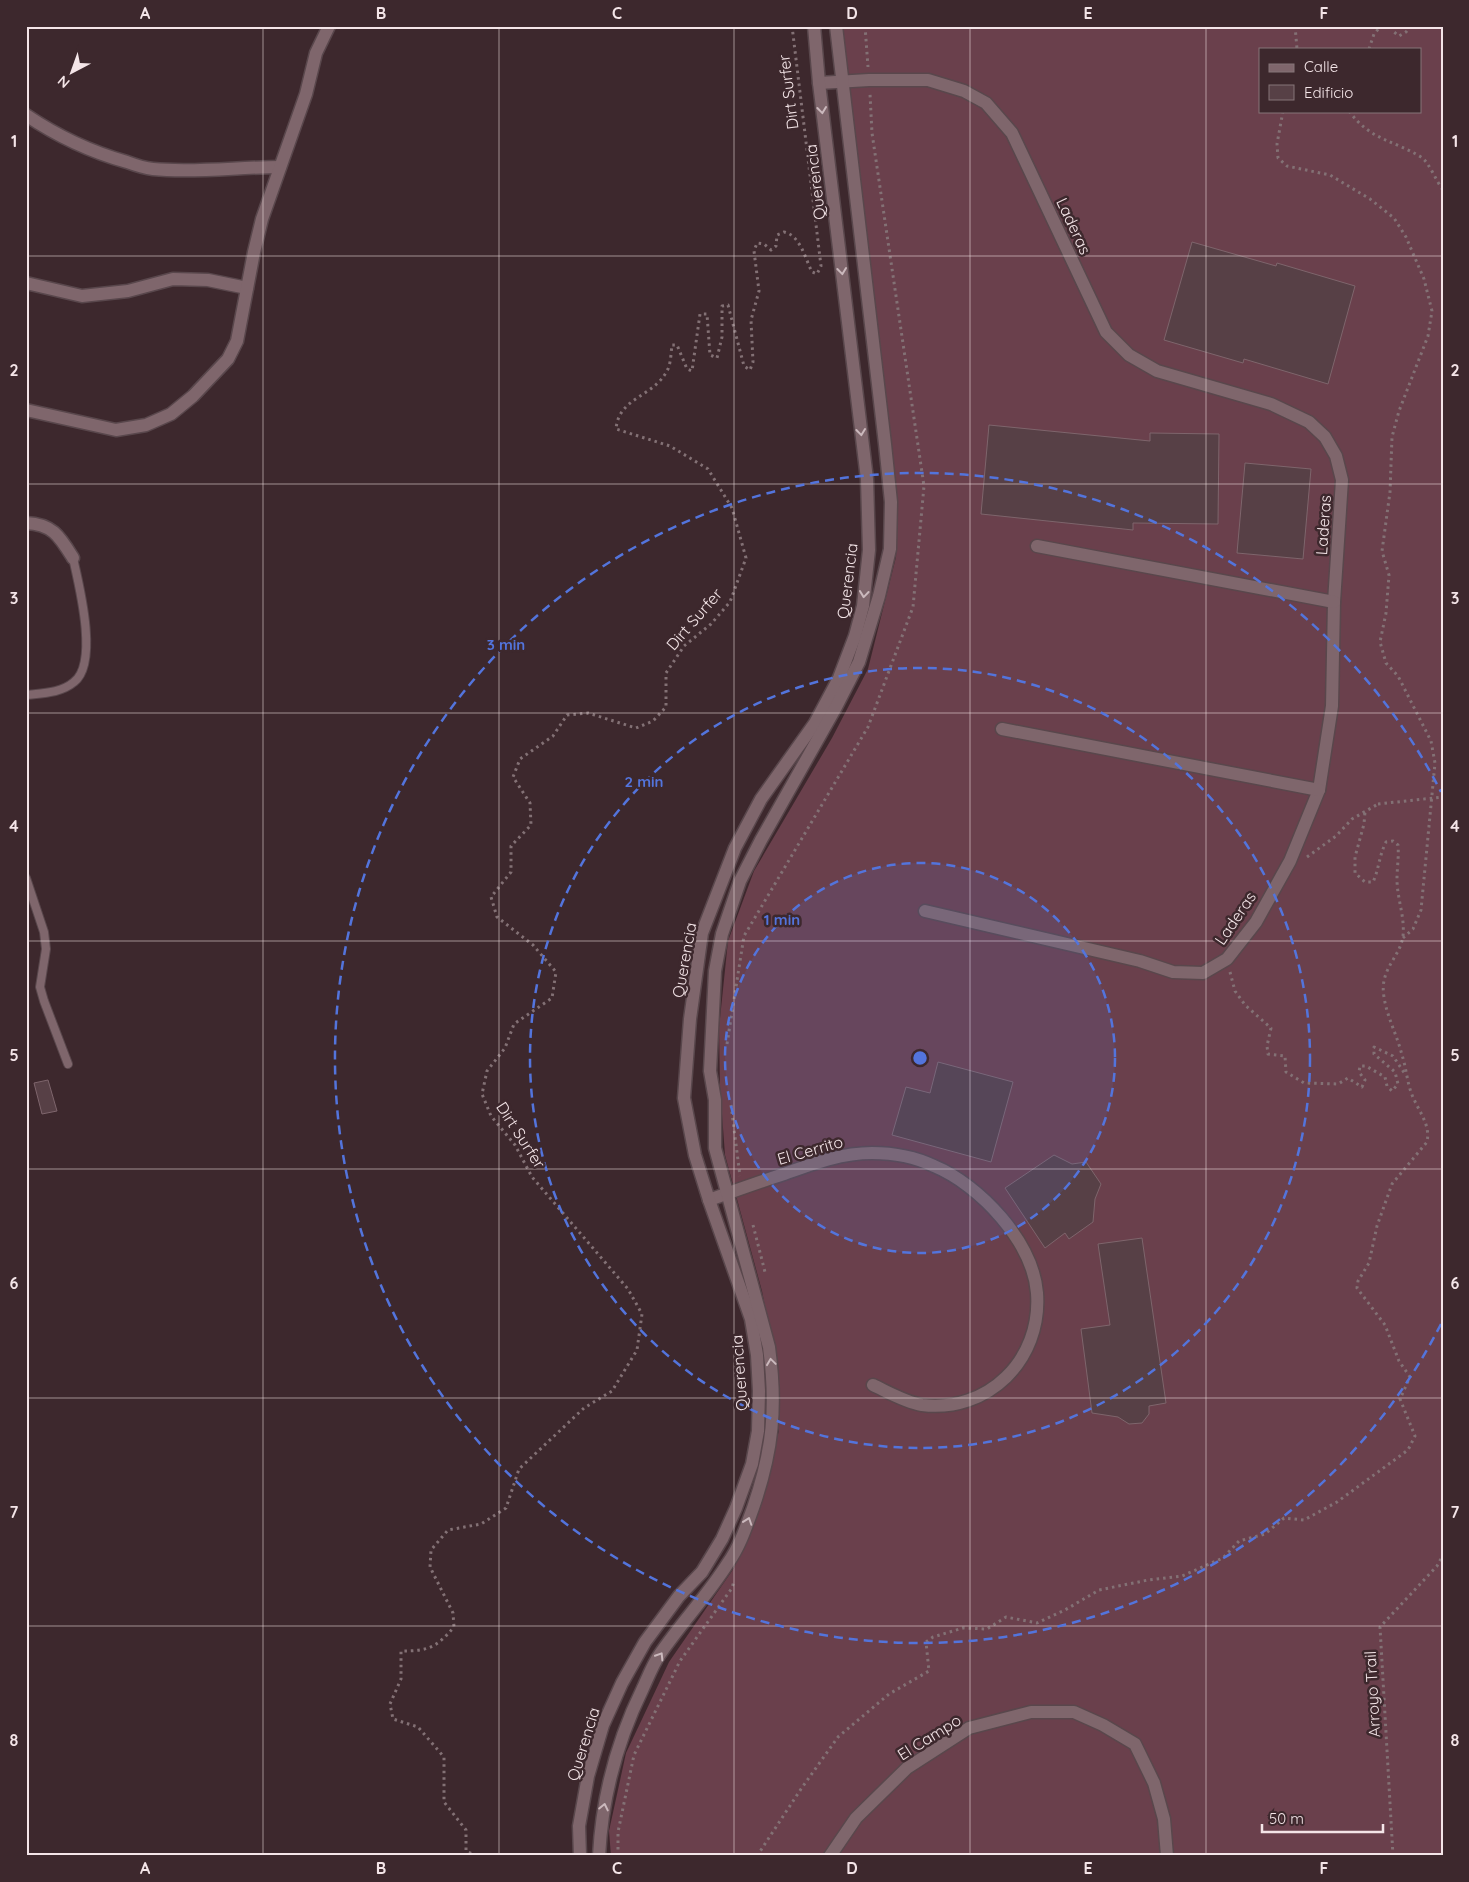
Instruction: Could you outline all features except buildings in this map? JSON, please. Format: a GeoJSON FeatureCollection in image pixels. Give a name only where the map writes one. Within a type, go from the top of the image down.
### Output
{"type":"FeatureCollection","features":[{"type":"Feature","properties":{"kind":"street"},"geometry":{"type":"LineString","coordinates":[[26,410],[116,430],[146,425],[171,414],[193,396],[228,359],[237,341],[262,219],[306,94],[316,53],[329,26]]}},
{"type":"Feature","properties":{"kind":"street","name":"Querencia"},"geometry":{"type":"LineString","coordinates":[[580,1856],[580,1818],[588,1776],[603,1725],[622,1683],[645,1642],[679,1596],[702,1572],[722,1540],[752,1464],[758,1423],[757,1355],[750,1319],[695,1155],[684,1098],[690,1019],[702,933],[735,848],[761,799],[815,723],[839,678],[853,660],[863,606],[869,550],[867,479],[819,83],[814,26]]}},
{"type":"Feature","properties":{"kind":"street","name":"Querencia"},"geometry":{"type":"LineString","coordinates":[[599,1856],[600,1823],[620,1740],[659,1655],[729,1562],[744,1533],[766,1466],[774,1410],[774,1379],[769,1347],[715,1148],[715,1100],[710,1071],[716,971],[722,934],[744,872],[836,706],[879,596],[890,549],[891,502],[844,81],[836,26]]}},
{"type":"Feature","properties":{"kind":"street","name":"Laderas"},"geometry":{"type":"LineString","coordinates":[[819,83],[869,80],[928,80],[964,91],[986,104],[1012,133],[1106,332],[1129,355],[1157,370],[1271,404],[1309,422],[1325,437],[1336,456],[1342,480],[1334,602],[1332,706],[1319,790],[1290,861],[1256,922],[1227,959],[1203,973],[1173,972],[1140,961],[925,911]]}},
{"type":"Feature","properties":{"kind":"street"},"geometry":{"type":"LineString","coordinates":[[26,115],[51,132],[106,156],[150,169],[190,171],[280,167]]}},
{"type":"Feature","properties":{"kind":"street"},"geometry":{"type":"LineString","coordinates":[[26,283],[82,296],[128,291],[173,279],[208,280],[247,288]]}},
{"type":"Feature","properties":{"kind":"street"},"geometry":{"type":"LineString","coordinates":[[26,523],[39,524],[59,534],[73,558]]}},
{"type":"Feature","properties":{"kind":"street"},"geometry":{"type":"LineString","coordinates":[[1037,546],[1334,602]]}},
{"type":"Feature","properties":{"kind":"street"},"geometry":{"type":"LineString","coordinates":[[1002,729],[1319,790]]}},
{"type":"Feature","properties":{"kind":"street","name":"El Cerrito"},"geometry":{"type":"LineString","coordinates":[[709,1200],[820,1161],[871,1153],[906,1157],[935,1166],[956,1176],[981,1196],[1015,1235],[1033,1274],[1037,1293],[1035,1330],[1028,1348],[1016,1366],[1004,1379],[989,1391],[971,1400],[945,1406],[920,1404],[873,1385]]}},
{"type":"Feature","properties":{"kind":"street","name":"El Campo"},"geometry":{"type":"LineString","coordinates":[[830,1856],[856,1818],[907,1768],[969,1728],[1031,1712],[1074,1712],[1104,1725],[1135,1744],[1154,1783],[1164,1818],[1167,1856]]}},
{"type":"Feature","properties":{"kind":"lane"},"geometry":{"type":"LineString","coordinates":[[26,695],[49,693],[63,688],[74,682],[81,674],[85,664],[87,649],[82,602],[73,558]]}},
{"type":"Feature","properties":{"kind":"lane"},"geometry":{"type":"LineString","coordinates":[[26,878],[44,932],[46,949],[40,988],[68,1064]]}},
{"type":"Feature","properties":{"kind":"path","name":"Dirt Surfer"},"geometry":{"type":"LineString","coordinates":[[477,1856],[466,1851],[466,1830],[444,1802],[444,1757],[418,1726],[393,1719],[390,1704],[401,1679],[401,1651],[419,1651],[440,1642],[454,1627],[453,1613],[430,1567],[431,1550],[448,1530],[481,1524],[506,1508],[519,1469],[584,1408],[612,1391],[637,1350],[642,1314],[628,1289],[532,1177],[515,1145],[491,1116],[482,1094],[487,1071],[505,1048],[514,1024],[552,998],[556,972],[533,946],[497,917],[492,897],[510,872],[511,846],[531,826],[530,803],[513,777],[520,759],[553,736],[567,715],[588,713],[636,728],[653,721],[666,707],[666,674],[684,646],[711,624],[730,602],[746,558],[732,508],[708,469],[670,446],[616,429],[616,424],[617,418],[625,406],[658,384],[668,367],[672,345],[676,346],[687,369],[692,371],[700,314],[707,314],[710,356],[717,358],[722,337],[722,306],[728,305],[744,366],[750,370],[753,362],[751,320],[759,292],[754,251],[757,243],[764,244],[772,250],[776,246],[777,235],[784,232],[790,233],[796,239],[812,272],[818,274],[821,266],[792,26]]}},
{"type":"Feature","properties":{"kind":"path"},"geometry":{"type":"LineString","coordinates":[[726,1051],[744,936],[868,727],[913,606],[924,486],[872,133],[865,26]]}},
{"type":"Feature","properties":{"kind":"path"},"geometry":{"type":"LineString","coordinates":[[1295,26],[1297,48]]}},
{"type":"Feature","properties":{"kind":"path"},"geometry":{"type":"LineString","coordinates":[[1369,48],[1374,34],[1381,26]]}},
{"type":"Feature","properties":{"kind":"path"},"geometry":{"type":"LineString","coordinates":[[1395,26],[1394,32],[1399,36],[1411,26]]}},
{"type":"Feature","properties":{"kind":"path"},"geometry":{"type":"LineString","coordinates":[[1283,112],[1277,144],[1278,158],[1287,166],[1330,175],[1370,199],[1394,218],[1406,237],[1424,279],[1432,312],[1428,336],[1399,411],[1392,437],[1390,492],[1382,551],[1389,575],[1386,613],[1380,642],[1386,663],[1398,676],[1430,741],[1434,763],[1421,910],[1413,929],[1402,938]]}},
{"type":"Feature","properties":{"kind":"path"},"geometry":{"type":"LineString","coordinates":[[1350,112],[1358,124],[1377,136],[1423,158],[1443,190]]}},
{"type":"Feature","properties":{"kind":"path"},"geometry":{"type":"LineString","coordinates":[[1290,861],[1308,857],[1336,836],[1352,819],[1378,804],[1443,796]]}},
{"type":"Feature","properties":{"kind":"path"},"geometry":{"type":"LineString","coordinates":[[757,1856],[838,1737],[889,1694],[929,1671],[926,1642],[933,1637],[963,1628],[987,1629],[1006,1617],[1036,1623],[1065,1610],[1099,1590],[1148,1580],[1182,1576],[1223,1558],[1239,1541],[1265,1534],[1284,1518],[1304,1520],[1337,1502],[1408,1450],[1415,1436],[1400,1398],[1410,1377],[1398,1361],[1385,1325],[1357,1288],[1358,1281],[1369,1263],[1377,1226],[1392,1184],[1427,1142],[1429,1133],[1411,1093],[1402,1054],[1388,1016],[1382,986],[1402,938],[1403,917],[1397,880],[1398,845],[1393,841],[1386,842],[1380,853],[1378,872],[1373,882],[1365,882],[1355,873],[1355,857],[1364,824],[1364,812]]}},
{"type":"Feature","properties":{"kind":"path"},"geometry":{"type":"LineString","coordinates":[[1227,959],[1235,991],[1245,1006],[1271,1028],[1267,1046],[1268,1054],[1285,1056],[1286,1072],[1304,1084],[1338,1084],[1348,1078],[1362,1087],[1365,1080],[1359,1072],[1360,1066],[1366,1066],[1384,1077],[1387,1086],[1392,1091],[1398,1084],[1395,1072],[1374,1054],[1374,1047],[1393,1056],[1407,1076]]}},
{"type":"Feature","properties":{"kind":"path"},"geometry":{"type":"LineString","coordinates":[[730,1100],[742,1188]]}},
{"type":"Feature","properties":{"kind":"path"},"geometry":{"type":"LineString","coordinates":[[750,1216],[767,1280]]}},
{"type":"Feature","properties":{"kind":"path","name":"Arroyo Trail"},"geometry":{"type":"LineString","coordinates":[[1393,1856],[1380,1627],[1437,1566],[1443,1555]]}},
{"type":"Feature","properties":{"kind":"path"},"geometry":{"type":"LineString","coordinates":[[618,1856],[618,1832],[634,1755],[680,1661],[732,1588],[735,1579]]}},
{"type":"Feature","properties":{"kind":"shaded area"},"geometry":{"type":"Polygon","coordinates":[[[840,26],[1443,26],[1443,1856],[611,1856],[609,1831],[626,1753],[669,1662],[734,1568],[747,1535],[779,1431],[778,1374],[762,1291],[725,1155],[720,1087],[719,1028],[728,941],[754,871],[832,738],[868,669],[896,557],[898,506],[840,26]]]}}]}
